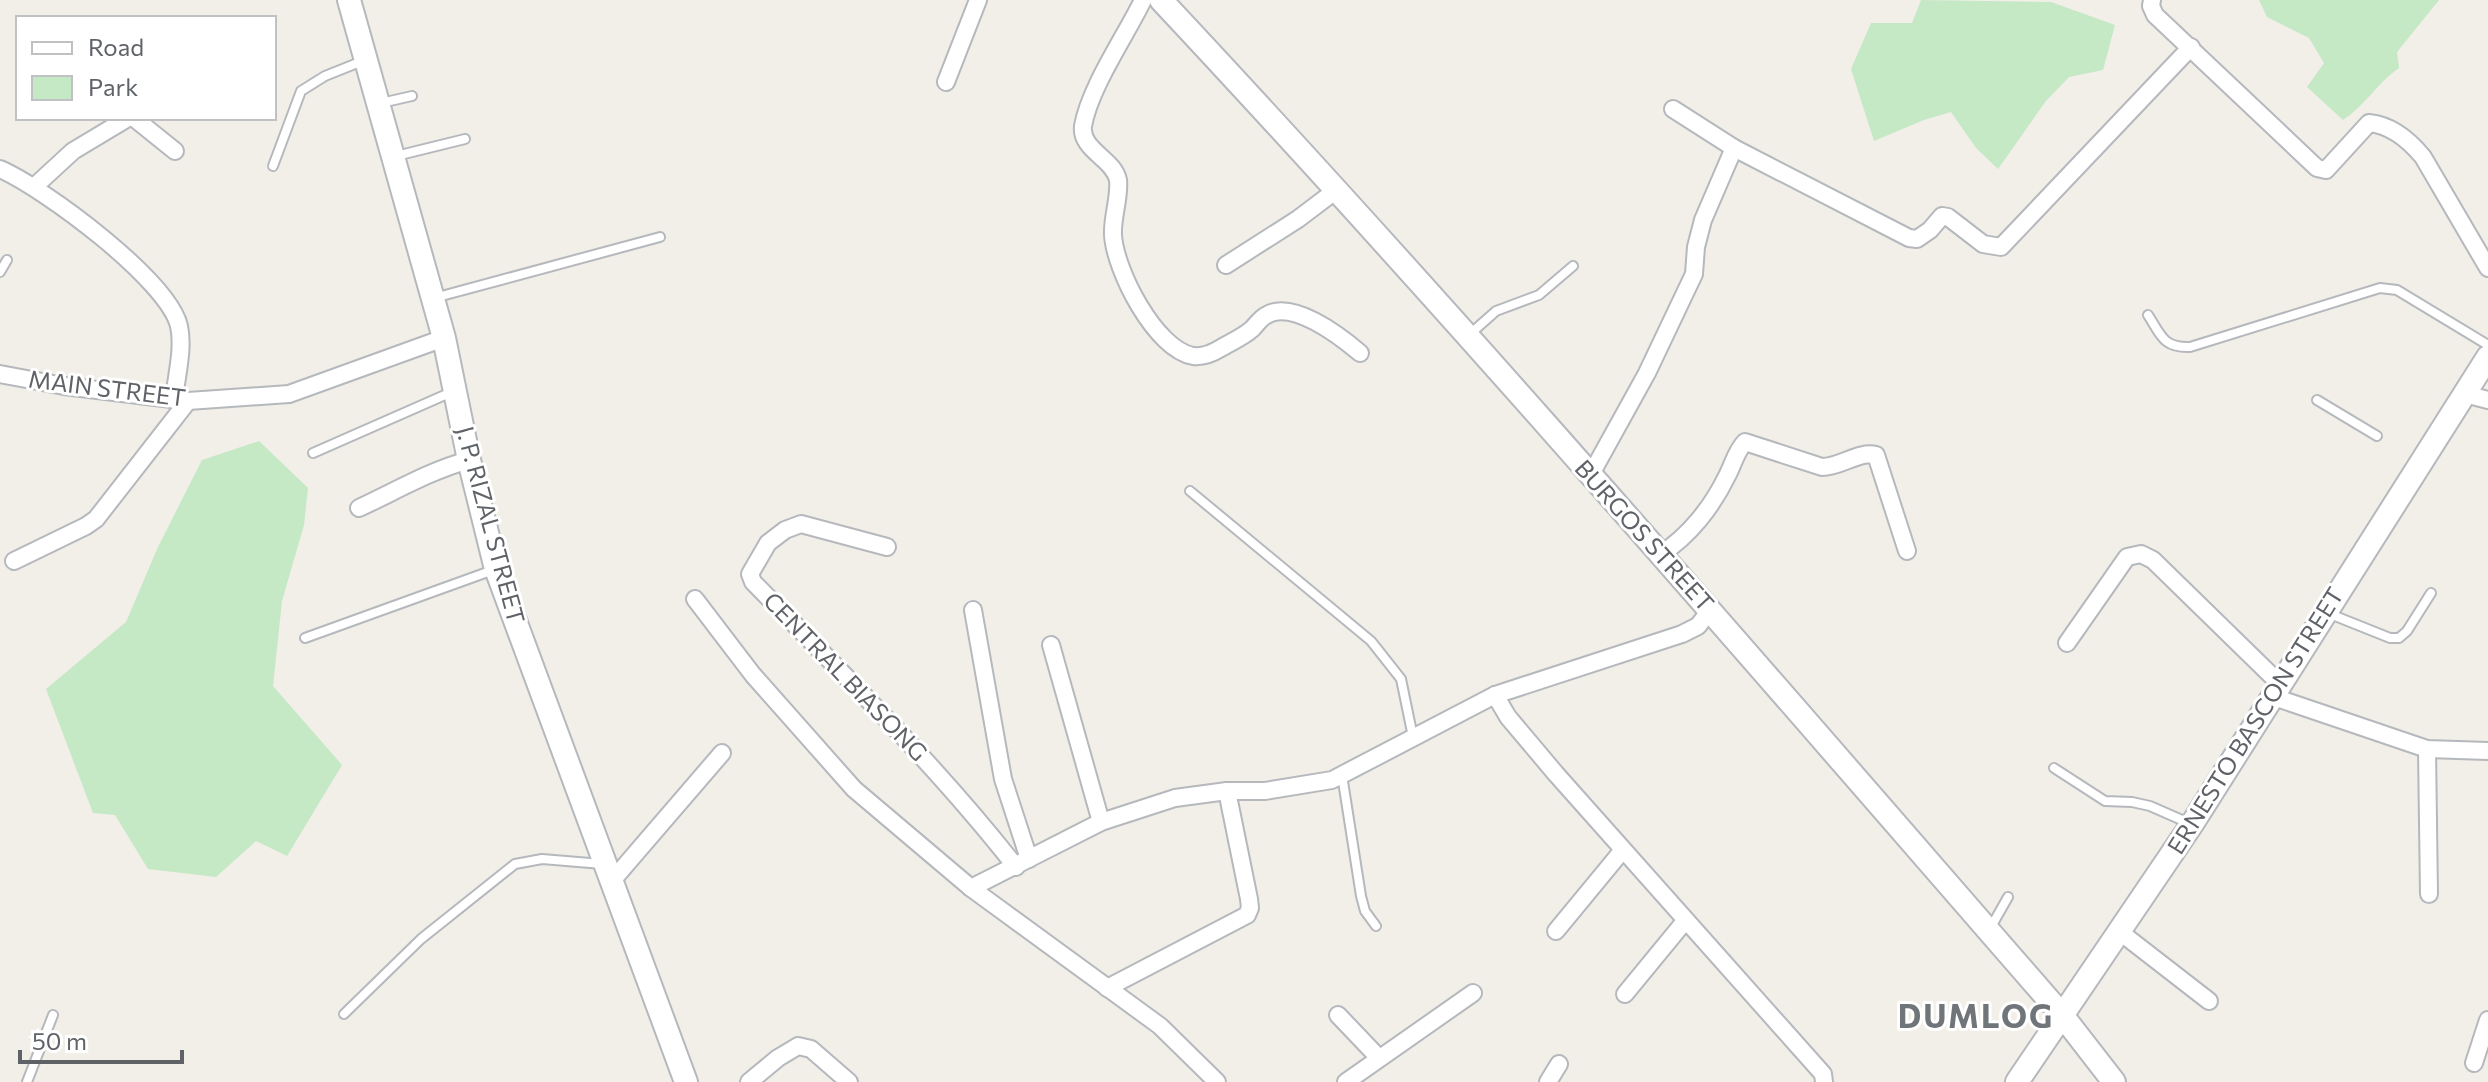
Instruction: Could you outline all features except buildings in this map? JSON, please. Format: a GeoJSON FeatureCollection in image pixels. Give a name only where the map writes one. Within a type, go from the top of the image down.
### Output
{"type":"FeatureCollection","features":[{"type":"Feature","properties":{"kind":"street"},"geometry":{"type":"LineString","coordinates":[[946,82],[978,0]]}},
{"type":"Feature","properties":{"kind":"street"},"geometry":{"type":"LineString","coordinates":[[1143,0],[1088,109],[1082,130],[1089,145],[1118,180],[1113,235],[1124,277],[1139,303],[1163,337],[1179,352],[1196,357],[1214,352],[1250,331],[1266,315],[1284,310],[1328,329],[1360,353]]}},
{"type":"Feature","properties":{"kind":"street","name":"BURGOS STREET"},"geometry":{"type":"LineString","coordinates":[[1161,0],[1661,554],[2062,1015],[2114,1082]]}},
{"type":"Feature","properties":{"kind":"street"},"geometry":{"type":"LineString","coordinates":[[2152,0],[2155,15],[2320,170],[2326,170],[2369,123],[2400,136],[2423,157],[2488,268]]}},
{"type":"Feature","properties":{"kind":"street","name":"J. P. RIZAL STREET"},"geometry":{"type":"LineString","coordinates":[[353,1],[366,59],[444,338],[469,460],[496,569],[686,1082]]}},
{"type":"Feature","properties":{"kind":"street"},"geometry":{"type":"LineString","coordinates":[[1673,109],[1734,148],[1909,238],[1917,239],[1942,216],[1948,217],[1983,244],[2001,247],[2191,47]]}},
{"type":"Feature","properties":{"kind":"street"},"geometry":{"type":"LineString","coordinates":[[35,186],[73,151],[127,120]]}},
{"type":"Feature","properties":{"kind":"street"},"geometry":{"type":"LineString","coordinates":[[134,120],[175,151]]}},
{"type":"Feature","properties":{"kind":"street"},"geometry":{"type":"LineString","coordinates":[[1590,476],[1647,373],[1694,274],[1696,247],[1703,220],[1734,148]]}},
{"type":"Feature","properties":{"kind":"street"},"geometry":{"type":"LineString","coordinates":[[0,169],[35,186],[116,250],[159,293],[174,315],[180,334],[181,401],[96,519],[14,561]]}},
{"type":"Feature","properties":{"kind":"street"},"geometry":{"type":"LineString","coordinates":[[1226,265],[1335,191]]}},
{"type":"Feature","properties":{"kind":"street","name":"MAIN STREET"},"geometry":{"type":"LineString","coordinates":[[0,374],[64,386],[181,401],[289,394],[444,338]]}},
{"type":"Feature","properties":{"kind":"street","name":"ERNESTO BASCON STREET"},"geometry":{"type":"LineString","coordinates":[[2017,1082],[2192,824],[2488,357]]}},
{"type":"Feature","properties":{"kind":"street"},"geometry":{"type":"LineString","coordinates":[[2465,394],[2488,400]]}},
{"type":"Feature","properties":{"kind":"street"},"geometry":{"type":"LineString","coordinates":[[1661,554],[1678,543],[1708,507],[1745,442],[1822,467],[1835,466],[1867,453],[1876,455],[1907,551]]}},
{"type":"Feature","properties":{"kind":"street"},"geometry":{"type":"LineString","coordinates":[[359,508],[411,480],[469,460]]}},
{"type":"Feature","properties":{"kind":"street","name":"CENTRAL BIASONG"},"geometry":{"type":"LineString","coordinates":[[887,547],[801,524],[785,530],[768,543],[750,574],[753,582],[1023,863]]}},
{"type":"Feature","properties":{"kind":"street"},"geometry":{"type":"LineString","coordinates":[[2067,643],[2127,557],[2141,554],[2153,560],[2275,690],[2427,749],[2488,751]]}},
{"type":"Feature","properties":{"kind":"street"},"geometry":{"type":"LineString","coordinates":[[695,599],[753,675],[854,789],[971,888],[1160,1026],[1217,1082]]}},
{"type":"Feature","properties":{"kind":"street"},"geometry":{"type":"LineString","coordinates":[[973,610],[1003,779],[1023,863]]}},
{"type":"Feature","properties":{"kind":"street"},"geometry":{"type":"LineString","coordinates":[[971,888],[1101,822],[1175,798],[1227,791],[1265,791],[1332,780],[1495,695],[1682,634],[1698,626],[1710,610]]}},
{"type":"Feature","properties":{"kind":"street"},"geometry":{"type":"LineString","coordinates":[[1051,645],[1101,822]]}},
{"type":"Feature","properties":{"kind":"street"},"geometry":{"type":"LineString","coordinates":[[1495,695],[1508,717],[1622,851],[1823,1074],[1824,1082]]}},
{"type":"Feature","properties":{"kind":"street"},"geometry":{"type":"LineString","coordinates":[[2427,749],[2429,894]]}},
{"type":"Feature","properties":{"kind":"street"},"geometry":{"type":"LineString","coordinates":[[607,873],[722,753]]}},
{"type":"Feature","properties":{"kind":"street"},"geometry":{"type":"LineString","coordinates":[[1107,988],[1247,915],[1249,899],[1227,791]]}},
{"type":"Feature","properties":{"kind":"street"},"geometry":{"type":"LineString","coordinates":[[1556,931],[1622,851]]}},
{"type":"Feature","properties":{"kind":"street"},"geometry":{"type":"LineString","coordinates":[[1625,994],[1685,921]]}},
{"type":"Feature","properties":{"kind":"street"},"geometry":{"type":"LineString","coordinates":[[2120,932],[2209,1001]]}},
{"type":"Feature","properties":{"kind":"street"},"geometry":{"type":"LineString","coordinates":[[1346,1082],[1473,993]]}},
{"type":"Feature","properties":{"kind":"street"},"geometry":{"type":"LineString","coordinates":[[1338,1015],[1379,1058]]}},
{"type":"Feature","properties":{"kind":"street"},"geometry":{"type":"LineString","coordinates":[[2474,1063],[2488,1020]]}},
{"type":"Feature","properties":{"kind":"street"},"geometry":{"type":"LineString","coordinates":[[749,1082],[798,1046],[811,1049],[849,1082]]}},
{"type":"Feature","properties":{"kind":"street"},"geometry":{"type":"LineString","coordinates":[[1548,1082],[1559,1064]]}},
{"type":"Feature","properties":{"kind":"lane"},"geometry":{"type":"LineString","coordinates":[[273,166],[301,91],[325,76],[366,59]]}},
{"type":"Feature","properties":{"kind":"lane"},"geometry":{"type":"LineString","coordinates":[[379,104],[412,96]]}},
{"type":"Feature","properties":{"kind":"lane"},"geometry":{"type":"LineString","coordinates":[[394,157],[465,139]]}},
{"type":"Feature","properties":{"kind":"lane"},"geometry":{"type":"LineString","coordinates":[[433,298],[660,237]]}},
{"type":"Feature","properties":{"kind":"lane"},"geometry":{"type":"LineString","coordinates":[[0,272],[7,260]]}},
{"type":"Feature","properties":{"kind":"lane"},"geometry":{"type":"LineString","coordinates":[[1466,337],[1496,311],[1539,295],[1573,266]]}},
{"type":"Feature","properties":{"kind":"lane"},"geometry":{"type":"LineString","coordinates":[[2148,315],[2166,343],[2175,348],[2190,347],[2380,288],[2397,290],[2488,345]]}},
{"type":"Feature","properties":{"kind":"lane"},"geometry":{"type":"LineString","coordinates":[[313,453],[455,390]]}},
{"type":"Feature","properties":{"kind":"lane"},"geometry":{"type":"LineString","coordinates":[[2317,400],[2377,436]]}},
{"type":"Feature","properties":{"kind":"lane"},"geometry":{"type":"LineString","coordinates":[[1190,491],[1371,641],[1401,679],[1413,738]]}},
{"type":"Feature","properties":{"kind":"lane"},"geometry":{"type":"LineString","coordinates":[[305,638],[496,569]]}},
{"type":"Feature","properties":{"kind":"lane"},"geometry":{"type":"LineString","coordinates":[[2325,612],[2390,638],[2399,638],[2407,631],[2431,593]]}},
{"type":"Feature","properties":{"kind":"lane"},"geometry":{"type":"LineString","coordinates":[[2054,768],[2105,801],[2150,806],[2192,824]]}},
{"type":"Feature","properties":{"kind":"lane"},"geometry":{"type":"LineString","coordinates":[[1342,775],[1361,896],[1365,911],[1376,926]]}},
{"type":"Feature","properties":{"kind":"lane"},"geometry":{"type":"LineString","coordinates":[[344,1014],[421,939],[515,864],[542,859],[607,873]]}},
{"type":"Feature","properties":{"kind":"lane"},"geometry":{"type":"LineString","coordinates":[[1988,931],[2008,897]]}},
{"type":"Feature","properties":{"kind":"lane"},"geometry":{"type":"LineString","coordinates":[[27,1082],[53,1015]]}},
{"type":"Feature","properties":{"kind":"green space"},"geometry":{"type":"Polygon","coordinates":[[[1921,0],[2051,2],[2115,25],[2103,70],[2069,77],[2046,101],[1998,169],[1976,148],[1951,112],[1874,141],[1851,69],[1871,23],[1912,23],[1921,0]]]}},
{"type":"Feature","properties":{"kind":"green space"},"geometry":{"type":"Polygon","coordinates":[[[2259,0],[2439,0],[2397,52],[2399,68],[2343,120],[2307,87],[2324,63],[2309,38],[2267,17],[2259,0]]]}},
{"type":"Feature","properties":{"kind":"green space"},"geometry":{"type":"Polygon","coordinates":[[[259,441],[308,488],[304,525],[282,601],[273,686],[342,765],[287,856],[256,841],[216,877],[148,869],[115,815],[93,813],[46,689],[126,622],[158,547],[202,460],[259,441]]]}},
{"type":"Feature","properties":{"kind":"district","name":"DUMLOG"},"geometry":{"type":"Point","coordinates":[1976,1017]}}]}
